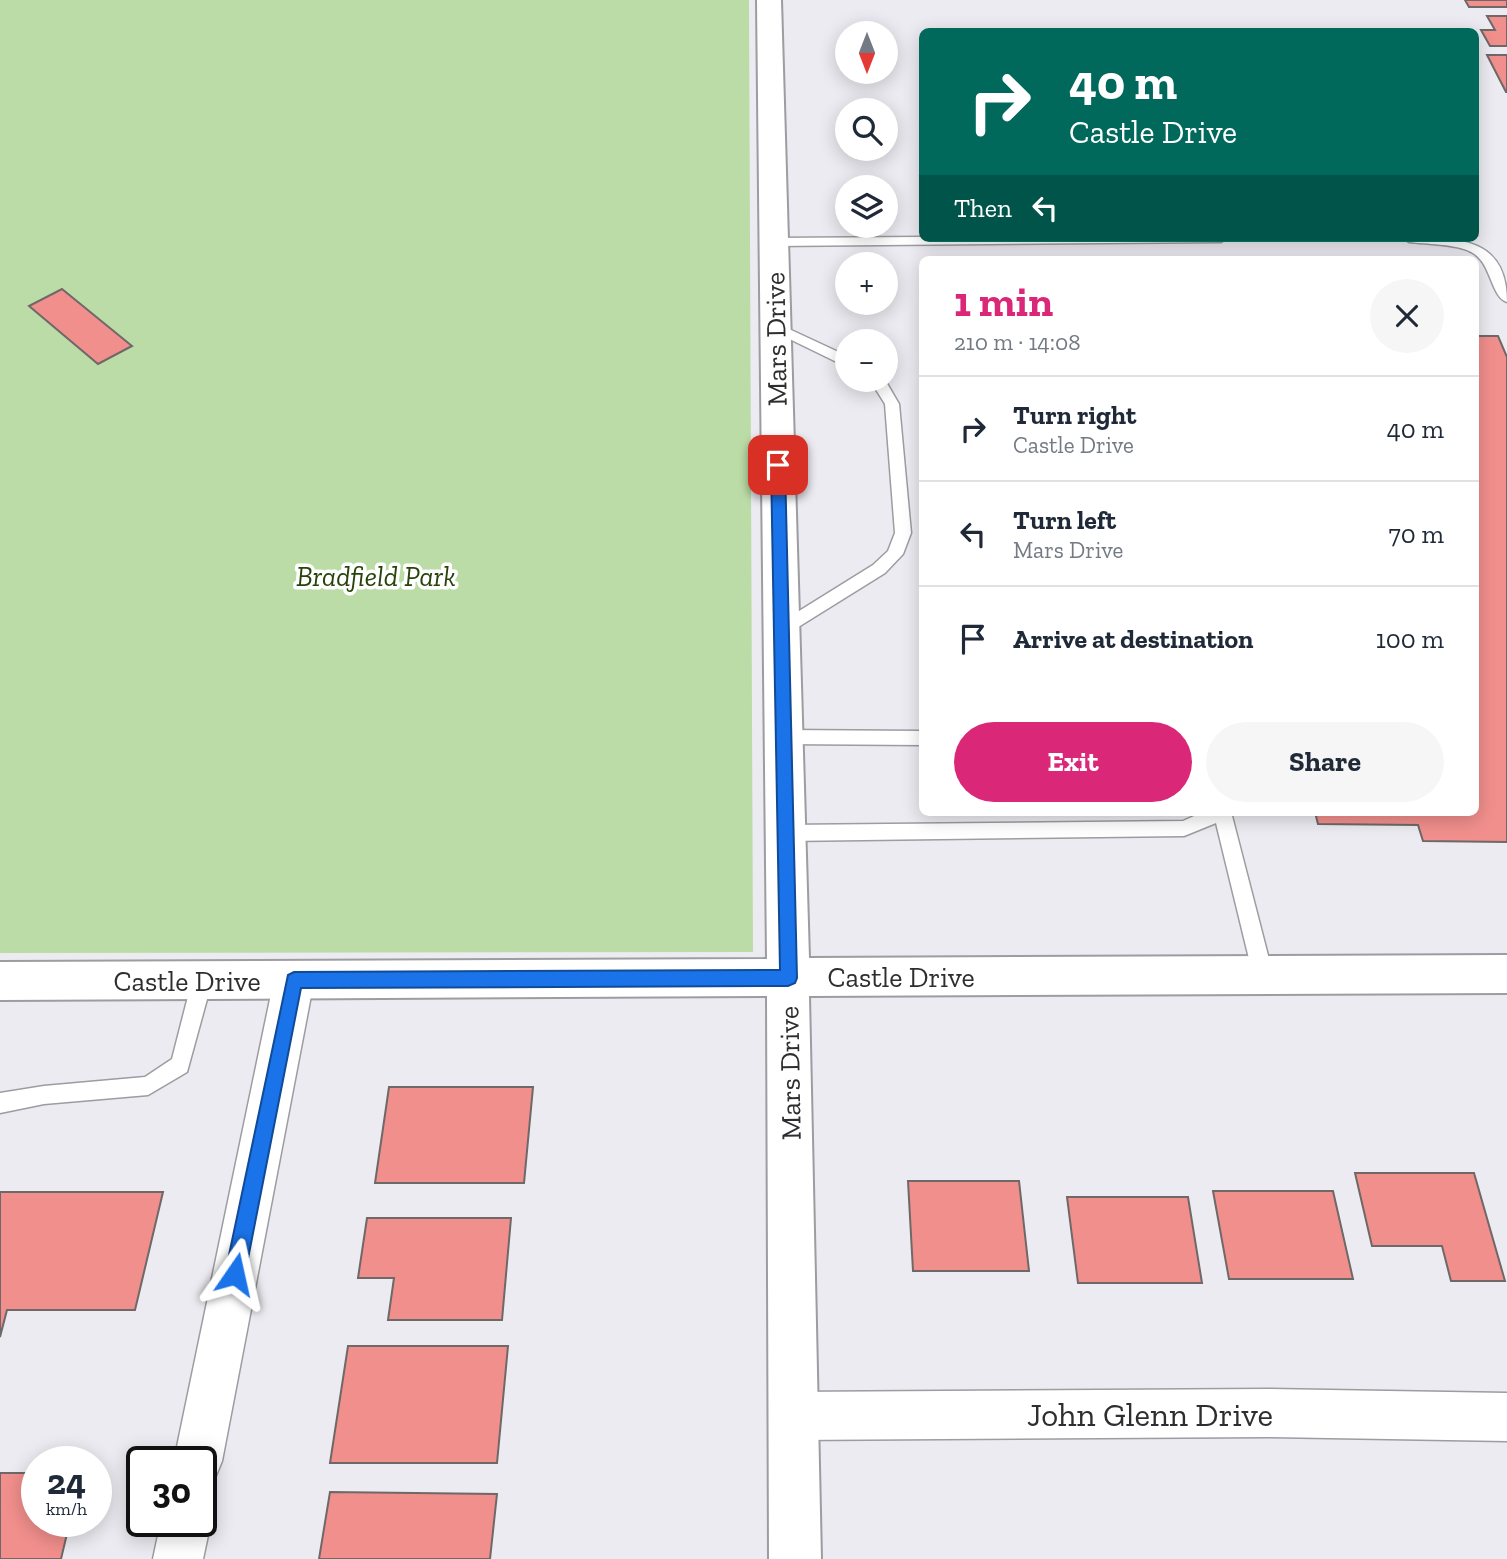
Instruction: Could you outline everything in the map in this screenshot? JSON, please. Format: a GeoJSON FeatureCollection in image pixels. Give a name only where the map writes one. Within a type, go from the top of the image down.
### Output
{"type":"FeatureCollection","features":[{"type":"Feature","properties":{"kind":"street","name":"Mars Drive"},"geometry":{"type":"LineString","coordinates":[[769,0],[786,833],[795,1559]]}},
{"type":"Feature","properties":{"kind":"street","name":"Castle Drive"},"geometry":{"type":"LineString","coordinates":[[0,981],[1507,974]]}},
{"type":"Feature","properties":{"kind":"street"},"geometry":{"type":"LineString","coordinates":[[201,1446],[294,980]]}},
{"type":"Feature","properties":{"kind":"street","name":"John Glenn Drive"},"geometry":{"type":"LineString","coordinates":[[793,1416],[1269,1413],[1507,1418]]}},
{"type":"Feature","properties":{"kind":"street"},"geometry":{"type":"LineString","coordinates":[[178,1559],[183,1537]]}},
{"type":"Feature","properties":{"kind":"lane"},"geometry":{"type":"LineString","coordinates":[[774,242],[919,241]]}},
{"type":"Feature","properties":{"kind":"lane"},"geometry":{"type":"LineString","coordinates":[[1437,242],[1473,247],[1490,260],[1507,298]]}},
{"type":"Feature","properties":{"kind":"lane"},"geometry":{"type":"LineString","coordinates":[[776,327],[835,356]]}},
{"type":"Feature","properties":{"kind":"lane"},"geometry":{"type":"LineString","coordinates":[[781,630],[879,569],[895,554],[904,533],[892,404],[886,392]]}},
{"type":"Feature","properties":{"kind":"lane"},"geometry":{"type":"LineString","coordinates":[[783,737],[919,738]]}},
{"type":"Feature","properties":{"kind":"lane"},"geometry":{"type":"LineString","coordinates":[[786,833],[1184,828],[1212,816]]}},
{"type":"Feature","properties":{"kind":"lane"},"geometry":{"type":"LineString","coordinates":[[1223,816],[1264,975]]}},
{"type":"Feature","properties":{"kind":"lane"},"geometry":{"type":"LineString","coordinates":[[0,1103],[44,1095],[148,1086],[180,1065],[202,981]]}},
{"type":"Feature","properties":{"kind":"green space","name":"Bradfield Park"},"geometry":{"type":"Polygon","coordinates":[[[0,0],[749,0],[753,952],[0,953],[0,0]]]}},
{"type":"Feature","properties":{"kind":"building"},"geometry":{"type":"Polygon","coordinates":[[[1465,0],[1507,0],[1507,7],[1469,7],[1465,0]]]}},
{"type":"Feature","properties":{"kind":"building"},"geometry":{"type":"Polygon","coordinates":[[[1487,16],[1507,16],[1507,46],[1490,46],[1481,30],[1495,30],[1487,16]]]}},
{"type":"Feature","properties":{"kind":"building"},"geometry":{"type":"Polygon","coordinates":[[[1487,55],[1507,55],[1507,92],[1506,92],[1487,55]]]}},
{"type":"Feature","properties":{"kind":"building"},"geometry":{"type":"Polygon","coordinates":[[[62,289],[132,346],[98,364],[29,306],[62,289]]]}},
{"type":"Feature","properties":{"kind":"building"},"geometry":{"type":"Polygon","coordinates":[[[1479,336],[1498,336],[1507,357],[1507,842],[1423,841],[1418,825],[1318,824],[1316,816],[1479,816],[1479,336]]]}},
{"type":"Feature","properties":{"kind":"building"},"geometry":{"type":"Polygon","coordinates":[[[389,1087],[533,1087],[524,1183],[375,1183],[389,1087]]]}},
{"type":"Feature","properties":{"kind":"building"},"geometry":{"type":"Polygon","coordinates":[[[1355,1173],[1474,1173],[1505,1281],[1451,1281],[1442,1246],[1372,1246],[1355,1173]]]}},
{"type":"Feature","properties":{"kind":"building"},"geometry":{"type":"Polygon","coordinates":[[[908,1181],[1019,1181],[1029,1271],[913,1271],[908,1181]]]}},
{"type":"Feature","properties":{"kind":"building"},"geometry":{"type":"Polygon","coordinates":[[[1213,1191],[1333,1191],[1353,1279],[1229,1279],[1213,1191]]]}},
{"type":"Feature","properties":{"kind":"building"},"geometry":{"type":"Polygon","coordinates":[[[0,1192],[163,1192],[135,1310],[7,1310],[0,1337],[0,1192]]]}},
{"type":"Feature","properties":{"kind":"building"},"geometry":{"type":"Polygon","coordinates":[[[1067,1197],[1188,1197],[1202,1283],[1078,1283],[1067,1197]]]}},
{"type":"Feature","properties":{"kind":"building"},"geometry":{"type":"Polygon","coordinates":[[[367,1218],[511,1218],[502,1320],[388,1320],[394,1278],[358,1278],[367,1218]]]}},
{"type":"Feature","properties":{"kind":"building"},"geometry":{"type":"Polygon","coordinates":[[[348,1346],[508,1346],[497,1463],[330,1463],[348,1346]]]}},
{"type":"Feature","properties":{"kind":"building"},"geometry":{"type":"Polygon","coordinates":[[[0,1473],[21,1473],[21,1537],[66,1537],[61,1559],[0,1559],[0,1473]]]}},
{"type":"Feature","properties":{"kind":"building"},"geometry":{"type":"Polygon","coordinates":[[[330,1492],[497,1494],[490,1559],[319,1559],[330,1492]]]}},
{"type":"Feature","properties":{"kind":"route"},"geometry":{"type":"LineString","coordinates":[[235,1274],[294,980],[788,978],[778,465]]}}]}
